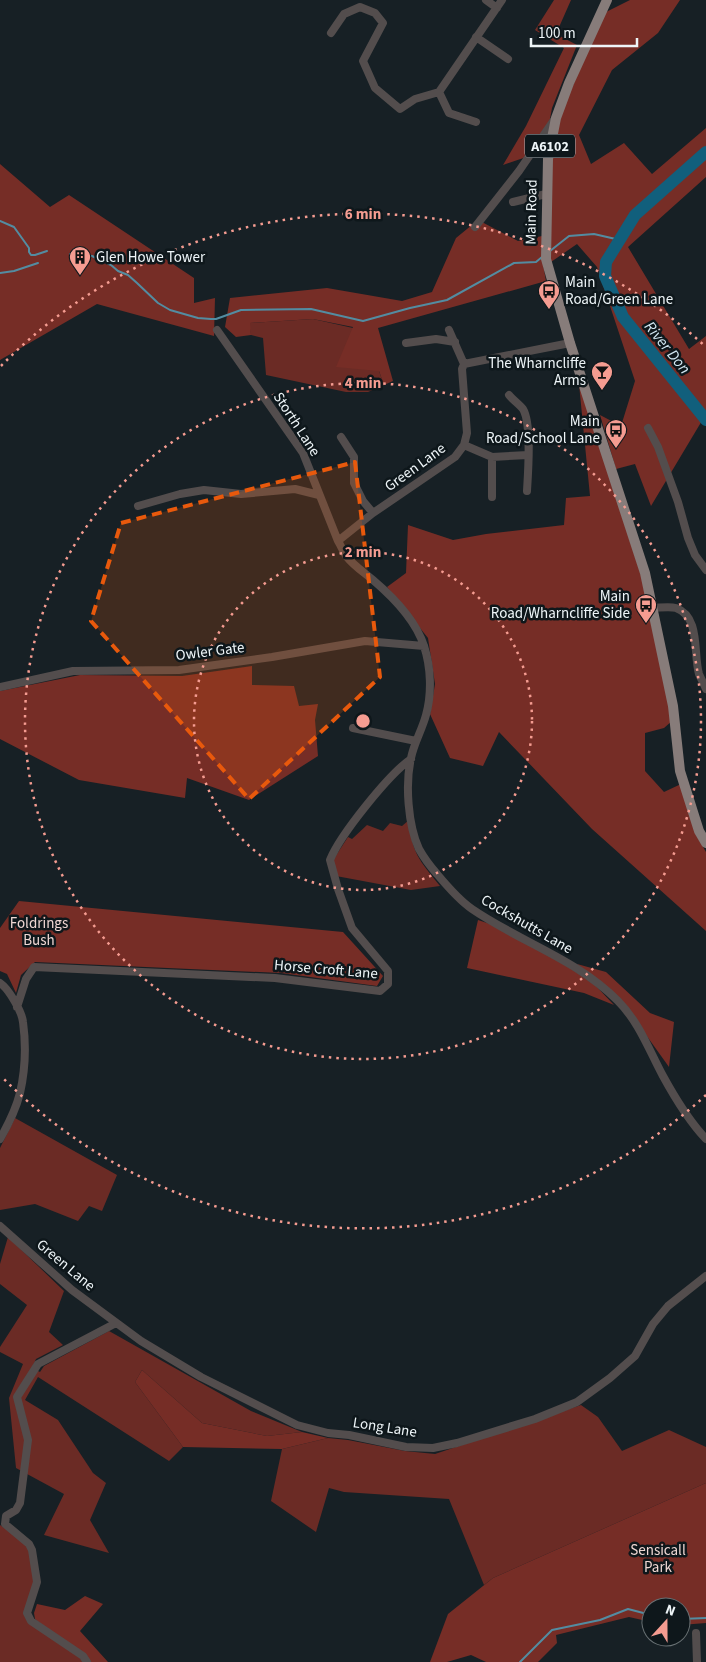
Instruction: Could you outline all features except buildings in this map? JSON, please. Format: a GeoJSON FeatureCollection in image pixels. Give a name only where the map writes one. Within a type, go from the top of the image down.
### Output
{"type":"FeatureCollection","features":[{"type":"Feature","properties":{"kind":"main road","name":"Main Road"},"geometry":{"type":"LineString","coordinates":[[570,343],[546,254],[548,159],[556,118],[569,83],[607,0]]}},
{"type":"Feature","properties":{"kind":"main road","name":"A6102"},"geometry":{"type":"LineString","coordinates":[[570,343],[645,573],[673,706],[680,771],[699,831],[706,843]]}},
{"type":"Feature","properties":{"kind":"street"},"geometry":{"type":"LineString","coordinates":[[486,0],[497,8]]}},
{"type":"Feature","properties":{"kind":"street"},"geometry":{"type":"LineString","coordinates":[[331,32],[344,14],[360,7],[376,13],[383,23],[363,61],[376,88],[400,109],[415,99],[439,92],[502,0]]}},
{"type":"Feature","properties":{"kind":"street"},"geometry":{"type":"LineString","coordinates":[[476,38],[508,59]]}},
{"type":"Feature","properties":{"kind":"street"},"geometry":{"type":"LineString","coordinates":[[439,92],[449,113],[476,122]]}},
{"type":"Feature","properties":{"kind":"street"},"geometry":{"type":"LineString","coordinates":[[475,227],[519,171],[556,118]]}},
{"type":"Feature","properties":{"kind":"street"},"geometry":{"type":"LineString","coordinates":[[513,202],[546,194]]}},
{"type":"Feature","properties":{"kind":"street","name":"Storth Lane"},"geometry":{"type":"LineString","coordinates":[[217,330],[303,453],[338,541]]}},
{"type":"Feature","properties":{"kind":"street"},"geometry":{"type":"LineString","coordinates":[[449,330],[464,364],[570,343]]}},
{"type":"Feature","properties":{"kind":"street"},"geometry":{"type":"LineString","coordinates":[[406,343],[436,339],[455,342]]}},
{"type":"Feature","properties":{"kind":"street","name":"Green Lane"},"geometry":{"type":"LineString","coordinates":[[338,541],[373,513],[455,457],[464,445],[467,433],[462,369],[464,364]]}},
{"type":"Feature","properties":{"kind":"street"},"geometry":{"type":"LineString","coordinates":[[509,395],[522,408],[526,417],[527,491]]}},
{"type":"Feature","properties":{"kind":"street"},"geometry":{"type":"LineString","coordinates":[[648,428],[658,447],[678,502],[694,555],[706,570]]}},
{"type":"Feature","properties":{"kind":"street"},"geometry":{"type":"LineString","coordinates":[[341,437],[354,457],[354,483],[363,501],[373,513]]}},
{"type":"Feature","properties":{"kind":"street"},"geometry":{"type":"LineString","coordinates":[[464,445],[492,457],[528,455]]}},
{"type":"Feature","properties":{"kind":"street"},"geometry":{"type":"LineString","coordinates":[[492,457],[492,497]]}},
{"type":"Feature","properties":{"kind":"street"},"geometry":{"type":"LineString","coordinates":[[138,506],[204,490],[241,494],[295,489],[319,495]]}},
{"type":"Feature","properties":{"kind":"street"},"geometry":{"type":"LineString","coordinates":[[338,541],[348,558],[386,592],[414,626],[424,646]]}},
{"type":"Feature","properties":{"kind":"street"},"geometry":{"type":"LineString","coordinates":[[652,608],[674,607],[685,613],[691,622],[696,644],[699,674],[706,689]]}},
{"type":"Feature","properties":{"kind":"street","name":"Owler Gate"},"geometry":{"type":"LineString","coordinates":[[0,687],[73,671],[179,670],[272,658],[365,641],[424,646]]}},
{"type":"Feature","properties":{"kind":"street","name":"Cockshutts Lane"},"geometry":{"type":"LineString","coordinates":[[424,646],[430,674],[429,702],[411,759],[408,782],[411,818],[416,841],[425,859],[445,883],[470,908],[510,932],[561,958],[596,981],[619,1002],[645,1037],[663,1075],[682,1107],[706,1139]]}},
{"type":"Feature","properties":{"kind":"street"},"geometry":{"type":"LineString","coordinates":[[353,728],[416,741]]}},
{"type":"Feature","properties":{"kind":"street","name":"Horse Croft Lane"},"geometry":{"type":"LineString","coordinates":[[17,1008],[26,979],[34,967],[275,978],[380,990],[388,984],[388,971],[352,928],[330,860],[345,834],[367,806],[400,766],[411,759]]}},
{"type":"Feature","properties":{"kind":"street"},"geometry":{"type":"LineString","coordinates":[[0,983],[7,988],[23,1020],[24,1062],[20,1093],[7,1127],[0,1139]]}},
{"type":"Feature","properties":{"kind":"street","name":"Green Lane"},"geometry":{"type":"LineString","coordinates":[[0,1226],[72,1290],[116,1323]]}},
{"type":"Feature","properties":{"kind":"street","name":"Long Lane"},"geometry":{"type":"LineString","coordinates":[[116,1323],[141,1341],[201,1377],[297,1425],[328,1433],[349,1435],[406,1447],[433,1448],[457,1443],[535,1419],[577,1402],[610,1378],[635,1356],[653,1324],[668,1306],[706,1276]]}},
{"type":"Feature","properties":{"kind":"street"},"geometry":{"type":"LineString","coordinates":[[87,1662],[83,1656],[31,1621],[28,1616],[27,1613],[37,1582],[32,1550],[29,1544],[5,1524],[6,1516],[16,1510],[20,1503],[28,1440],[17,1397],[38,1364],[116,1323]]}},
{"type":"Feature","properties":{"kind":"street"},"geometry":{"type":"LineString","coordinates":[[696,1634],[697,1662]]}},
{"type":"Feature","properties":{"kind":"highlighted area"},"geometry":{"type":"Polygon","coordinates":[[[355,462],[380,677],[249,799],[91,621],[121,523],[355,462]]]}},
{"type":"Feature","properties":{"kind":"shaded area"},"geometry":{"type":"Polygon","coordinates":[[[313,319],[353,328],[379,371],[384,385],[368,392],[346,392],[266,375],[263,338],[251,335],[249,323],[313,319]]]}},
{"type":"Feature","properties":{"kind":"shaded area"},"geometry":{"type":"Polygon","coordinates":[[[409,820],[412,841],[418,856],[440,886],[411,890],[336,876],[333,860],[348,837],[352,839],[367,825],[383,831],[390,823],[402,826],[409,820]]]}},
{"type":"Feature","properties":{"kind":"shaded area"},"geometry":{"type":"Polygon","coordinates":[[[15,1118],[117,1175],[102,1211],[89,1206],[78,1221],[35,1204],[0,1210],[0,1148],[15,1118]]]}},
{"type":"Feature","properties":{"kind":"shaded area"},"geometry":{"type":"Polygon","coordinates":[[[8,1237],[64,1291],[49,1332],[63,1345],[36,1359],[32,1368],[40,1372],[44,1366],[109,1331],[251,1411],[302,1432],[267,1436],[202,1423],[142,1370],[135,1382],[183,1447],[169,1461],[38,1377],[25,1400],[58,1420],[93,1473],[106,1483],[90,1520],[109,1553],[44,1535],[64,1494],[16,1468],[9,1398],[23,1364],[0,1352],[0,1347],[27,1305],[0,1284],[0,1264],[8,1237]]]}},
{"type":"Feature","properties":{"kind":"shaded area"},"geometry":{"type":"Polygon","coordinates":[[[581,1405],[598,1417],[622,1451],[669,1430],[706,1447],[706,1483],[493,1578],[484,1585],[449,1499],[344,1492],[329,1488],[316,1532],[271,1501],[282,1449],[328,1438],[435,1454],[581,1405]]]}},
{"type":"Feature","properties":{"kind":"shaded area"},"geometry":{"type":"Polygon","coordinates":[[[0,1525],[28,1544],[35,1582],[24,1613],[85,1662],[0,1662],[0,1525]]]}},
{"type":"Feature","properties":{"kind":"green space"},"geometry":{"type":"Polygon","coordinates":[[[554,0],[571,0],[556,34],[577,45],[552,108],[544,151],[503,165],[526,126],[564,48],[535,30],[554,0]]]}},
{"type":"Feature","properties":{"kind":"green space"},"geometry":{"type":"Polygon","coordinates":[[[630,0],[680,0],[658,33],[612,70],[579,135],[591,164],[624,143],[652,174],[706,128],[706,177],[628,247],[689,349],[706,336],[706,414],[651,506],[635,464],[616,469],[600,415],[621,426],[635,381],[597,267],[577,244],[551,262],[550,168],[559,118],[604,13],[630,0]]]}},
{"type":"Feature","properties":{"kind":"green space"},"geometry":{"type":"Polygon","coordinates":[[[0,164],[50,207],[69,195],[194,278],[194,303],[215,298],[214,336],[97,304],[0,360],[0,164]]]}},
{"type":"Feature","properties":{"kind":"green space"},"geometry":{"type":"Polygon","coordinates":[[[478,220],[518,241],[542,236],[546,281],[378,328],[393,381],[384,385],[379,371],[336,367],[353,327],[313,319],[250,323],[251,335],[236,337],[225,327],[230,298],[327,288],[402,301],[432,292],[456,238],[478,220]]]}},
{"type":"Feature","properties":{"kind":"green space"},"geometry":{"type":"Polygon","coordinates":[[[579,384],[641,575],[672,721],[664,728],[645,733],[645,771],[664,792],[681,784],[696,835],[706,852],[706,931],[592,829],[499,732],[483,766],[450,758],[430,714],[435,684],[428,638],[387,587],[406,573],[408,525],[453,540],[486,534],[564,525],[566,498],[590,496],[579,384]]]}},
{"type":"Feature","properties":{"kind":"green space"},"geometry":{"type":"Polygon","coordinates":[[[252,666],[252,685],[294,686],[299,706],[318,704],[315,720],[318,756],[249,800],[187,778],[185,798],[79,780],[0,739],[0,691],[80,675],[182,676],[252,666]]]}},
{"type":"Feature","properties":{"kind":"green space","name":"Foldrings Bush"},"geometry":{"type":"Polygon","coordinates":[[[19,901],[343,932],[383,976],[377,986],[281,973],[35,962],[21,975],[16,993],[7,974],[0,971],[0,928],[19,901]]]}},
{"type":"Feature","properties":{"kind":"green space"},"geometry":{"type":"Polygon","coordinates":[[[478,920],[493,925],[557,959],[595,985],[614,1005],[584,993],[467,968],[478,920]]]}},
{"type":"Feature","properties":{"kind":"green space"},"geometry":{"type":"Polygon","coordinates":[[[577,964],[606,972],[650,1013],[674,1022],[669,1067],[621,1000],[577,964]]]}},
{"type":"Feature","properties":{"kind":"green space"},"geometry":{"type":"Polygon","coordinates":[[[142,1370],[202,1423],[267,1436],[302,1432],[328,1438],[282,1449],[183,1447],[135,1382],[142,1370]]]}},
{"type":"Feature","properties":{"kind":"green space","name":"Sensicall Park"},"geometry":{"type":"Polygon","coordinates":[[[706,1483],[706,1623],[691,1624],[691,1597],[641,1597],[641,1620],[629,1617],[556,1635],[557,1643],[538,1662],[486,1662],[471,1655],[447,1662],[430,1662],[448,1614],[493,1578],[706,1483]]]}},
{"type":"Feature","properties":{"kind":"green space"},"geometry":{"type":"Polygon","coordinates":[[[85,1596],[103,1604],[80,1631],[108,1662],[87,1662],[35,1619],[34,1613],[37,1604],[65,1610],[85,1596]]]}},
{"type":"Feature","properties":{"kind":"waterway","name":"River Don"},"geometry":{"type":"LineString","coordinates":[[706,152],[635,215],[606,262],[605,276],[623,317],[706,420]]}},
{"type":"Feature","properties":{"kind":"waterway"},"geometry":{"type":"LineString","coordinates":[[0,221],[14,227],[29,248],[31,255],[47,251]]}},
{"type":"Feature","properties":{"kind":"waterway"},"geometry":{"type":"LineString","coordinates":[[550,251],[569,236],[594,234],[620,240]]}},
{"type":"Feature","properties":{"kind":"waterway"},"geometry":{"type":"LineString","coordinates":[[70,254],[92,256],[111,265],[118,271],[128,275],[158,303],[170,310],[198,318],[211,319]]}},
{"type":"Feature","properties":{"kind":"waterway"},"geometry":{"type":"LineString","coordinates":[[211,319],[241,310],[311,309],[363,321],[447,300],[514,263],[536,262],[542,257]]}},
{"type":"Feature","properties":{"kind":"waterway"},"geometry":{"type":"LineString","coordinates":[[0,273],[14,271],[38,263]]}},
{"type":"Feature","properties":{"kind":"waterway"},"geometry":{"type":"LineString","coordinates":[[520,1662],[552,1630],[600,1620],[628,1609],[641,1612]]}},
{"type":"Feature","properties":{"kind":"waterway"},"geometry":{"type":"LineString","coordinates":[[691,1619],[706,1618]]}},
{"type":"Feature","properties":{"kind":"place","name":"Glen Howe Tower"},"geometry":{"type":"Point","coordinates":[80,276]}},
{"type":"Feature","properties":{"kind":"place","name":"Main Road/Green Lane"},"geometry":{"type":"Point","coordinates":[549,310]}},
{"type":"Feature","properties":{"kind":"place","name":"The Wharncliffe Arms"},"geometry":{"type":"Point","coordinates":[602,391]}},
{"type":"Feature","properties":{"kind":"place","name":"Main Road/School Lane"},"geometry":{"type":"Point","coordinates":[616,449]}},
{"type":"Feature","properties":{"kind":"place","name":"Main Road/Wharncliffe Side"},"geometry":{"type":"Point","coordinates":[646,624]}}]}
